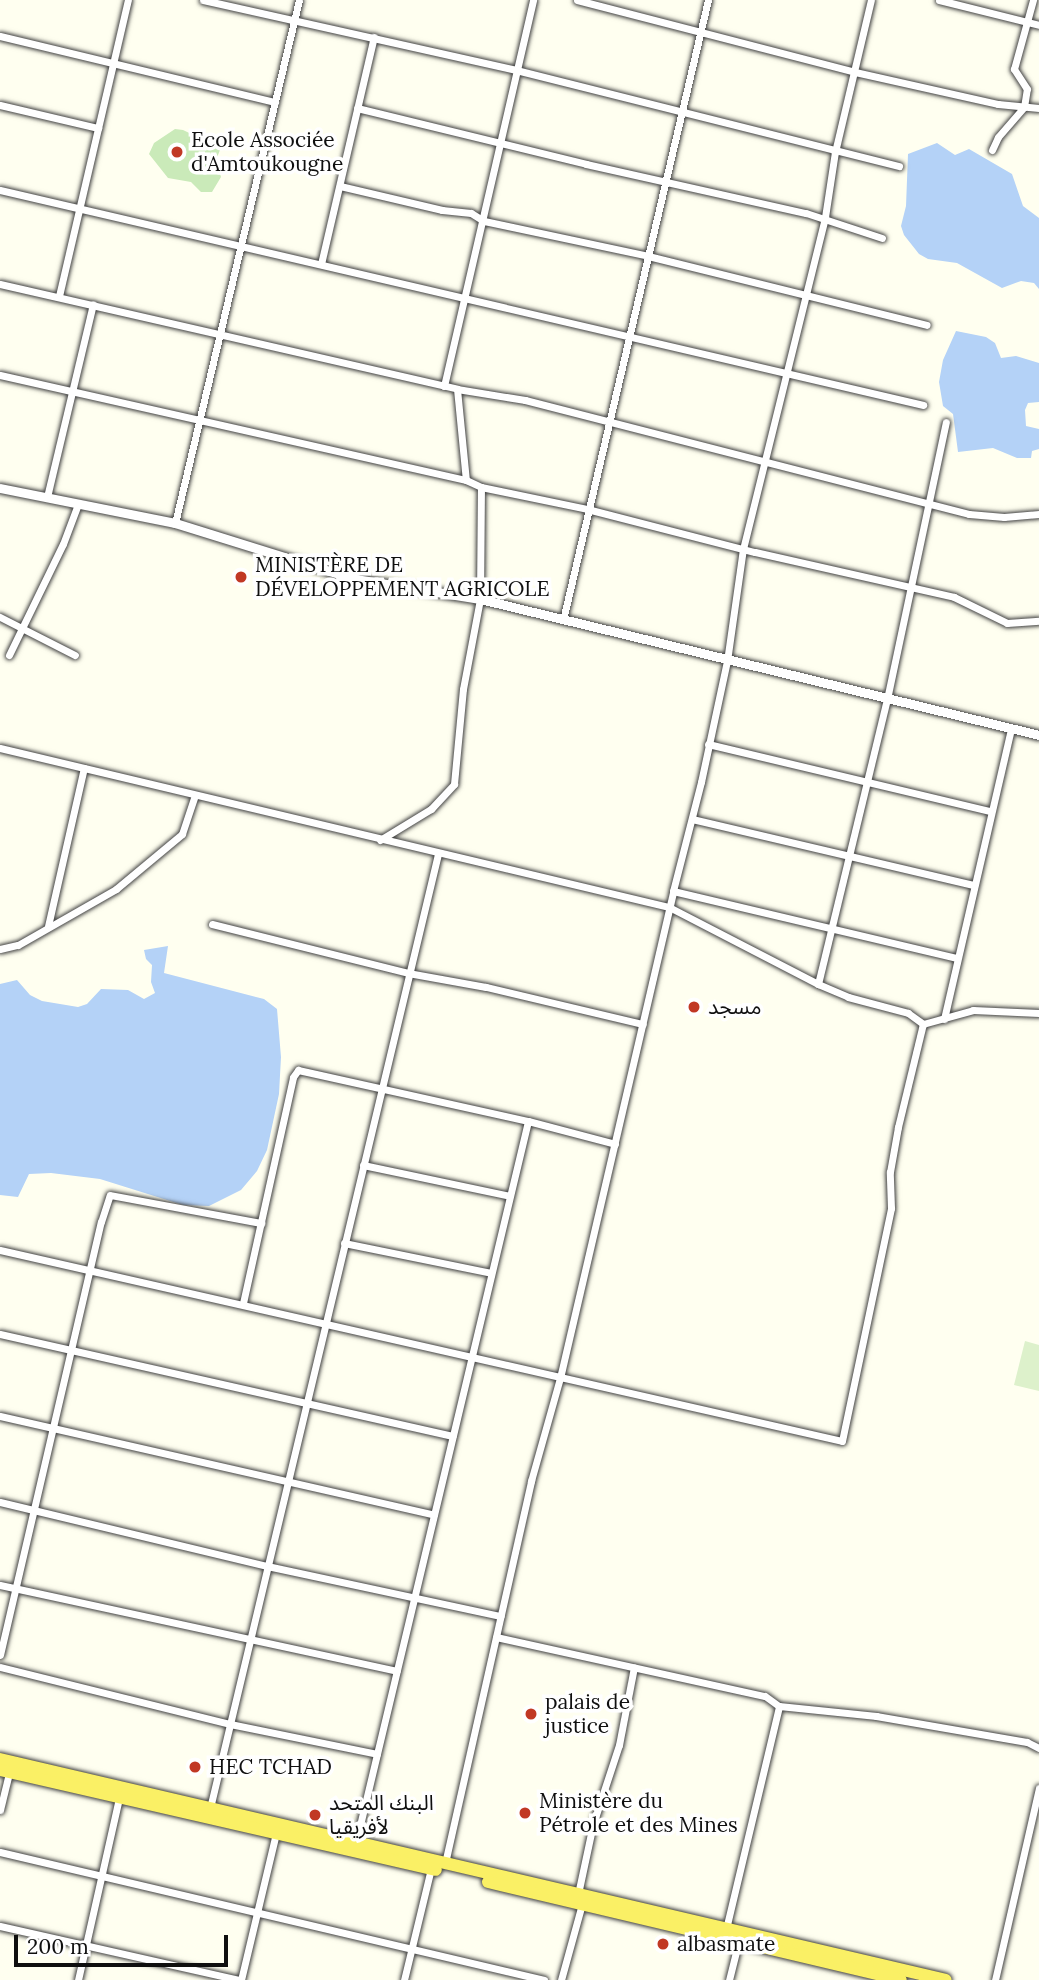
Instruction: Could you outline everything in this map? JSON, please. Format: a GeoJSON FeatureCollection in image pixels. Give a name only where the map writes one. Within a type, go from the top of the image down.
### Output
{"type":"FeatureCollection","features":[{"type":"Feature","properties":{"kind":"main road"},"geometry":{"type":"LineString","coordinates":[[5,1765],[119,1798],[276,1833],[436,1864]]}},
{"type":"Feature","properties":{"kind":"main road"},"geometry":{"type":"LineString","coordinates":[[5,1765],[356,1842],[739,1937],[898,1980]]}},
{"type":"Feature","properties":{"kind":"main road"},"geometry":{"type":"LineString","coordinates":[[580,1899],[726,1929],[739,1937],[946,1980]]}},
{"type":"Feature","properties":{"kind":"street"},"geometry":{"type":"LineString","coordinates":[[58,296],[81,209],[128,0]]}},
{"type":"Feature","properties":{"kind":"street"},"geometry":{"type":"LineString","coordinates":[[203,0],[516,70],[899,166]]}},
{"type":"Feature","properties":{"kind":"street"},"geometry":{"type":"LineString","coordinates":[[175,523],[299,0]]}},
{"type":"Feature","properties":{"kind":"street"},"geometry":{"type":"LineString","coordinates":[[444,386],[533,0]]}},
{"type":"Feature","properties":{"kind":"street"},"geometry":{"type":"LineString","coordinates":[[577,0],[855,72],[1039,108]]}},
{"type":"Feature","properties":{"kind":"street"},"geometry":{"type":"LineString","coordinates":[[564,620],[587,509],[708,0]]}},
{"type":"Feature","properties":{"kind":"street"},"geometry":{"type":"LineString","coordinates":[[404,1980],[496,1637],[531,1481],[560,1378],[669,907],[692,819],[727,661],[743,549],[825,217],[835,152],[871,0]]}},
{"type":"Feature","properties":{"kind":"street"},"geometry":{"type":"LineString","coordinates":[[939,0],[1039,25]]}},
{"type":"Feature","properties":{"kind":"street"},"geometry":{"type":"LineString","coordinates":[[992,150],[995,142],[1024,107],[1027,89],[1014,69],[1033,0]]}},
{"type":"Feature","properties":{"kind":"street"},"geometry":{"type":"LineString","coordinates":[[0,36],[275,102]]}},
{"type":"Feature","properties":{"kind":"street"},"geometry":{"type":"LineString","coordinates":[[321,264],[374,37]]}},
{"type":"Feature","properties":{"kind":"street"},"geometry":{"type":"LineString","coordinates":[[0,105],[98,128]]}},
{"type":"Feature","properties":{"kind":"street"},"geometry":{"type":"LineString","coordinates":[[357,107],[825,217],[882,238]]}},
{"type":"Feature","properties":{"kind":"street"},"geometry":{"type":"LineString","coordinates":[[340,186],[442,210],[471,213],[484,221],[649,256],[927,325]]}},
{"type":"Feature","properties":{"kind":"street"},"geometry":{"type":"LineString","coordinates":[[0,190],[465,296],[629,338],[923,405]]}},
{"type":"Feature","properties":{"kind":"street"},"geometry":{"type":"LineString","coordinates":[[0,284],[457,389],[525,401],[986,516],[1039,514]]}},
{"type":"Feature","properties":{"kind":"street"},"geometry":{"type":"LineString","coordinates":[[47,496],[93,304]]}},
{"type":"Feature","properties":{"kind":"street"},"geometry":{"type":"LineString","coordinates":[[0,375],[466,481],[481,487],[587,509],[743,549],[954,597],[1007,623],[1039,621]]}},
{"type":"Feature","properties":{"kind":"street"},"geometry":{"type":"LineString","coordinates":[[457,389],[466,481]]}},
{"type":"Feature","properties":{"kind":"street"},"geometry":{"type":"LineString","coordinates":[[818,984],[868,783],[946,422]]}},
{"type":"Feature","properties":{"kind":"street"},"geometry":{"type":"LineString","coordinates":[[380,839],[431,809],[454,784],[463,690],[480,598],[481,487]]}},
{"type":"Feature","properties":{"kind":"street"},"geometry":{"type":"LineString","coordinates":[[0,488],[175,523],[355,579],[480,598],[727,661],[1039,735]]}},
{"type":"Feature","properties":{"kind":"street"},"geometry":{"type":"LineString","coordinates":[[9,655],[63,544],[78,504]]}},
{"type":"Feature","properties":{"kind":"street"},"geometry":{"type":"LineString","coordinates":[[0,617],[75,654]]}},
{"type":"Feature","properties":{"kind":"street"},"geometry":{"type":"LineString","coordinates":[[944,1018],[1011,729]]}},
{"type":"Feature","properties":{"kind":"street"},"geometry":{"type":"LineString","coordinates":[[708,744],[990,811]]}},
{"type":"Feature","properties":{"kind":"street"},"geometry":{"type":"LineString","coordinates":[[0,748],[669,907],[818,984],[848,997],[908,1013],[923,1024]]}},
{"type":"Feature","properties":{"kind":"street"},"geometry":{"type":"LineString","coordinates":[[48,926],[84,768]]}},
{"type":"Feature","properties":{"kind":"street"},"geometry":{"type":"LineString","coordinates":[[0,949],[18,945],[116,889],[182,834],[195,795]]}},
{"type":"Feature","properties":{"kind":"street"},"geometry":{"type":"LineString","coordinates":[[692,819],[973,886]]}},
{"type":"Feature","properties":{"kind":"street"},"geometry":{"type":"LineString","coordinates":[[210,1808],[438,854]]}},
{"type":"Feature","properties":{"kind":"street"},"geometry":{"type":"LineString","coordinates":[[673,891],[957,958]]}},
{"type":"Feature","properties":{"kind":"street"},"geometry":{"type":"LineString","coordinates":[[212,924],[408,973],[486,987],[643,1024]]}},
{"type":"Feature","properties":{"kind":"street"},"geometry":{"type":"LineString","coordinates":[[923,1024],[986,1009],[1039,1013]]}},
{"type":"Feature","properties":{"kind":"street"},"geometry":{"type":"LineString","coordinates":[[0,1250],[842,1441],[891,1208],[890,1172],[898,1127],[923,1024]]}},
{"type":"Feature","properties":{"kind":"street"},"geometry":{"type":"LineString","coordinates":[[243,1303],[293,1077],[298,1070],[528,1121],[615,1144]]}},
{"type":"Feature","properties":{"kind":"street"},"geometry":{"type":"LineString","coordinates":[[356,1842],[528,1121]]}},
{"type":"Feature","properties":{"kind":"street"},"geometry":{"type":"LineString","coordinates":[[363,1164],[510,1195]]}},
{"type":"Feature","properties":{"kind":"street"},"geometry":{"type":"LineString","coordinates":[[0,1655],[90,1269],[110,1195],[261,1223]]}},
{"type":"Feature","properties":{"kind":"street"},"geometry":{"type":"LineString","coordinates":[[344,1243],[491,1273]]}},
{"type":"Feature","properties":{"kind":"street"},"geometry":{"type":"LineString","coordinates":[[0,1334],[453,1436]]}},
{"type":"Feature","properties":{"kind":"street"},"geometry":{"type":"LineString","coordinates":[[0,1416],[434,1515]]}},
{"type":"Feature","properties":{"kind":"street"},"geometry":{"type":"LineString","coordinates":[[0,1502],[267,1566],[501,1616]]}},
{"type":"Feature","properties":{"kind":"street"},"geometry":{"type":"LineString","coordinates":[[0,1586],[397,1671]]}},
{"type":"Feature","properties":{"kind":"street"},"geometry":{"type":"LineString","coordinates":[[496,1637],[765,1696],[779,1706],[865,1714],[1027,1742],[1039,1748]]}},
{"type":"Feature","properties":{"kind":"street"},"geometry":{"type":"LineString","coordinates":[[0,1667],[230,1724],[377,1754]]}},
{"type":"Feature","properties":{"kind":"street"},"geometry":{"type":"LineString","coordinates":[[561,1980],[580,1899],[593,1824],[619,1745],[634,1667]]}},
{"type":"Feature","properties":{"kind":"street"},"geometry":{"type":"LineString","coordinates":[[726,1929],[779,1706]]}},
{"type":"Feature","properties":{"kind":"street"},"geometry":{"type":"LineString","coordinates":[[0,1810],[5,1765]]}},
{"type":"Feature","properties":{"kind":"street"},"geometry":{"type":"LineString","coordinates":[[995,1980],[1039,1788]]}},
{"type":"Feature","properties":{"kind":"street"},"geometry":{"type":"LineString","coordinates":[[78,1980],[119,1798]]}},
{"type":"Feature","properties":{"kind":"street"},"geometry":{"type":"LineString","coordinates":[[0,1926],[241,1980],[276,1833]]}},
{"type":"Feature","properties":{"kind":"street"},"geometry":{"type":"LineString","coordinates":[[0,1852],[102,1874],[411,1951],[544,1980]]}},
{"type":"Feature","properties":{"kind":"street"},"geometry":{"type":"LineString","coordinates":[[729,1980],[739,1937]]}},
{"type":"Feature","properties":{"kind":"green space"},"geometry":{"type":"Polygon","coordinates":[[[175,129],[206,141],[219,136],[224,140],[216,160],[221,177],[212,192],[201,192],[191,182],[168,178],[149,154],[154,143],[175,129]]]}},
{"type":"Feature","properties":{"kind":"green space"},"geometry":{"type":"Polygon","coordinates":[[[1025,1341],[1039,1345],[1039,1391],[1014,1385],[1025,1341]]]}},
{"type":"Feature","properties":{"kind":"water"},"geometry":{"type":"Polygon","coordinates":[[[937,143],[955,155],[969,149],[1012,174],[1023,206],[1039,218],[1039,289],[1034,283],[1021,281],[1002,288],[957,263],[928,259],[919,254],[904,235],[901,226],[906,206],[908,154],[937,143]]]}},
{"type":"Feature","properties":{"kind":"water"},"geometry":{"type":"Polygon","coordinates":[[[956,331],[986,337],[995,343],[1001,358],[1016,356],[1039,363],[1039,402],[1028,403],[1025,410],[1026,426],[1039,429],[1039,449],[1032,451],[1031,458],[1017,458],[993,448],[958,452],[953,414],[943,406],[939,382],[943,360],[956,331]]]}},
{"type":"Feature","properties":{"kind":"water"},"geometry":{"type":"Polygon","coordinates":[[[168,946],[164,973],[264,999],[277,1009],[281,1057],[279,1094],[267,1150],[257,1171],[241,1190],[209,1206],[183,1205],[100,1179],[51,1173],[29,1174],[18,1197],[0,1195],[0,984],[17,980],[30,995],[42,1001],[78,1007],[87,1004],[101,989],[128,990],[144,999],[155,993],[151,982],[152,965],[146,959],[144,950],[168,946]]]}},
{"type":"Feature","properties":{"kind":"place","name":"Ecole Associée d'Amtoukougne"},"geometry":{"type":"Point","coordinates":[177,152]}},
{"type":"Feature","properties":{"kind":"place","name":"MINISTÈRE DE DÉVELOPPEMENT AGRICOLE"},"geometry":{"type":"Point","coordinates":[241,577]}},
{"type":"Feature","properties":{"kind":"place","name":"مسجد"},"geometry":{"type":"Point","coordinates":[694,1007]}},
{"type":"Feature","properties":{"kind":"place","name":"palais de justice"},"geometry":{"type":"Point","coordinates":[531,1714]}},
{"type":"Feature","properties":{"kind":"place","name":"HEC TCHAD"},"geometry":{"type":"Point","coordinates":[195,1767]}},
{"type":"Feature","properties":{"kind":"place","name":"Ministère du Pétrole et des Mines"},"geometry":{"type":"Point","coordinates":[525,1813]}},
{"type":"Feature","properties":{"kind":"place","name":"البنك المتحد لأفريقيا"},"geometry":{"type":"Point","coordinates":[315,1815]}},
{"type":"Feature","properties":{"kind":"place","name":"albasmate"},"geometry":{"type":"Point","coordinates":[663,1944]}}]}
